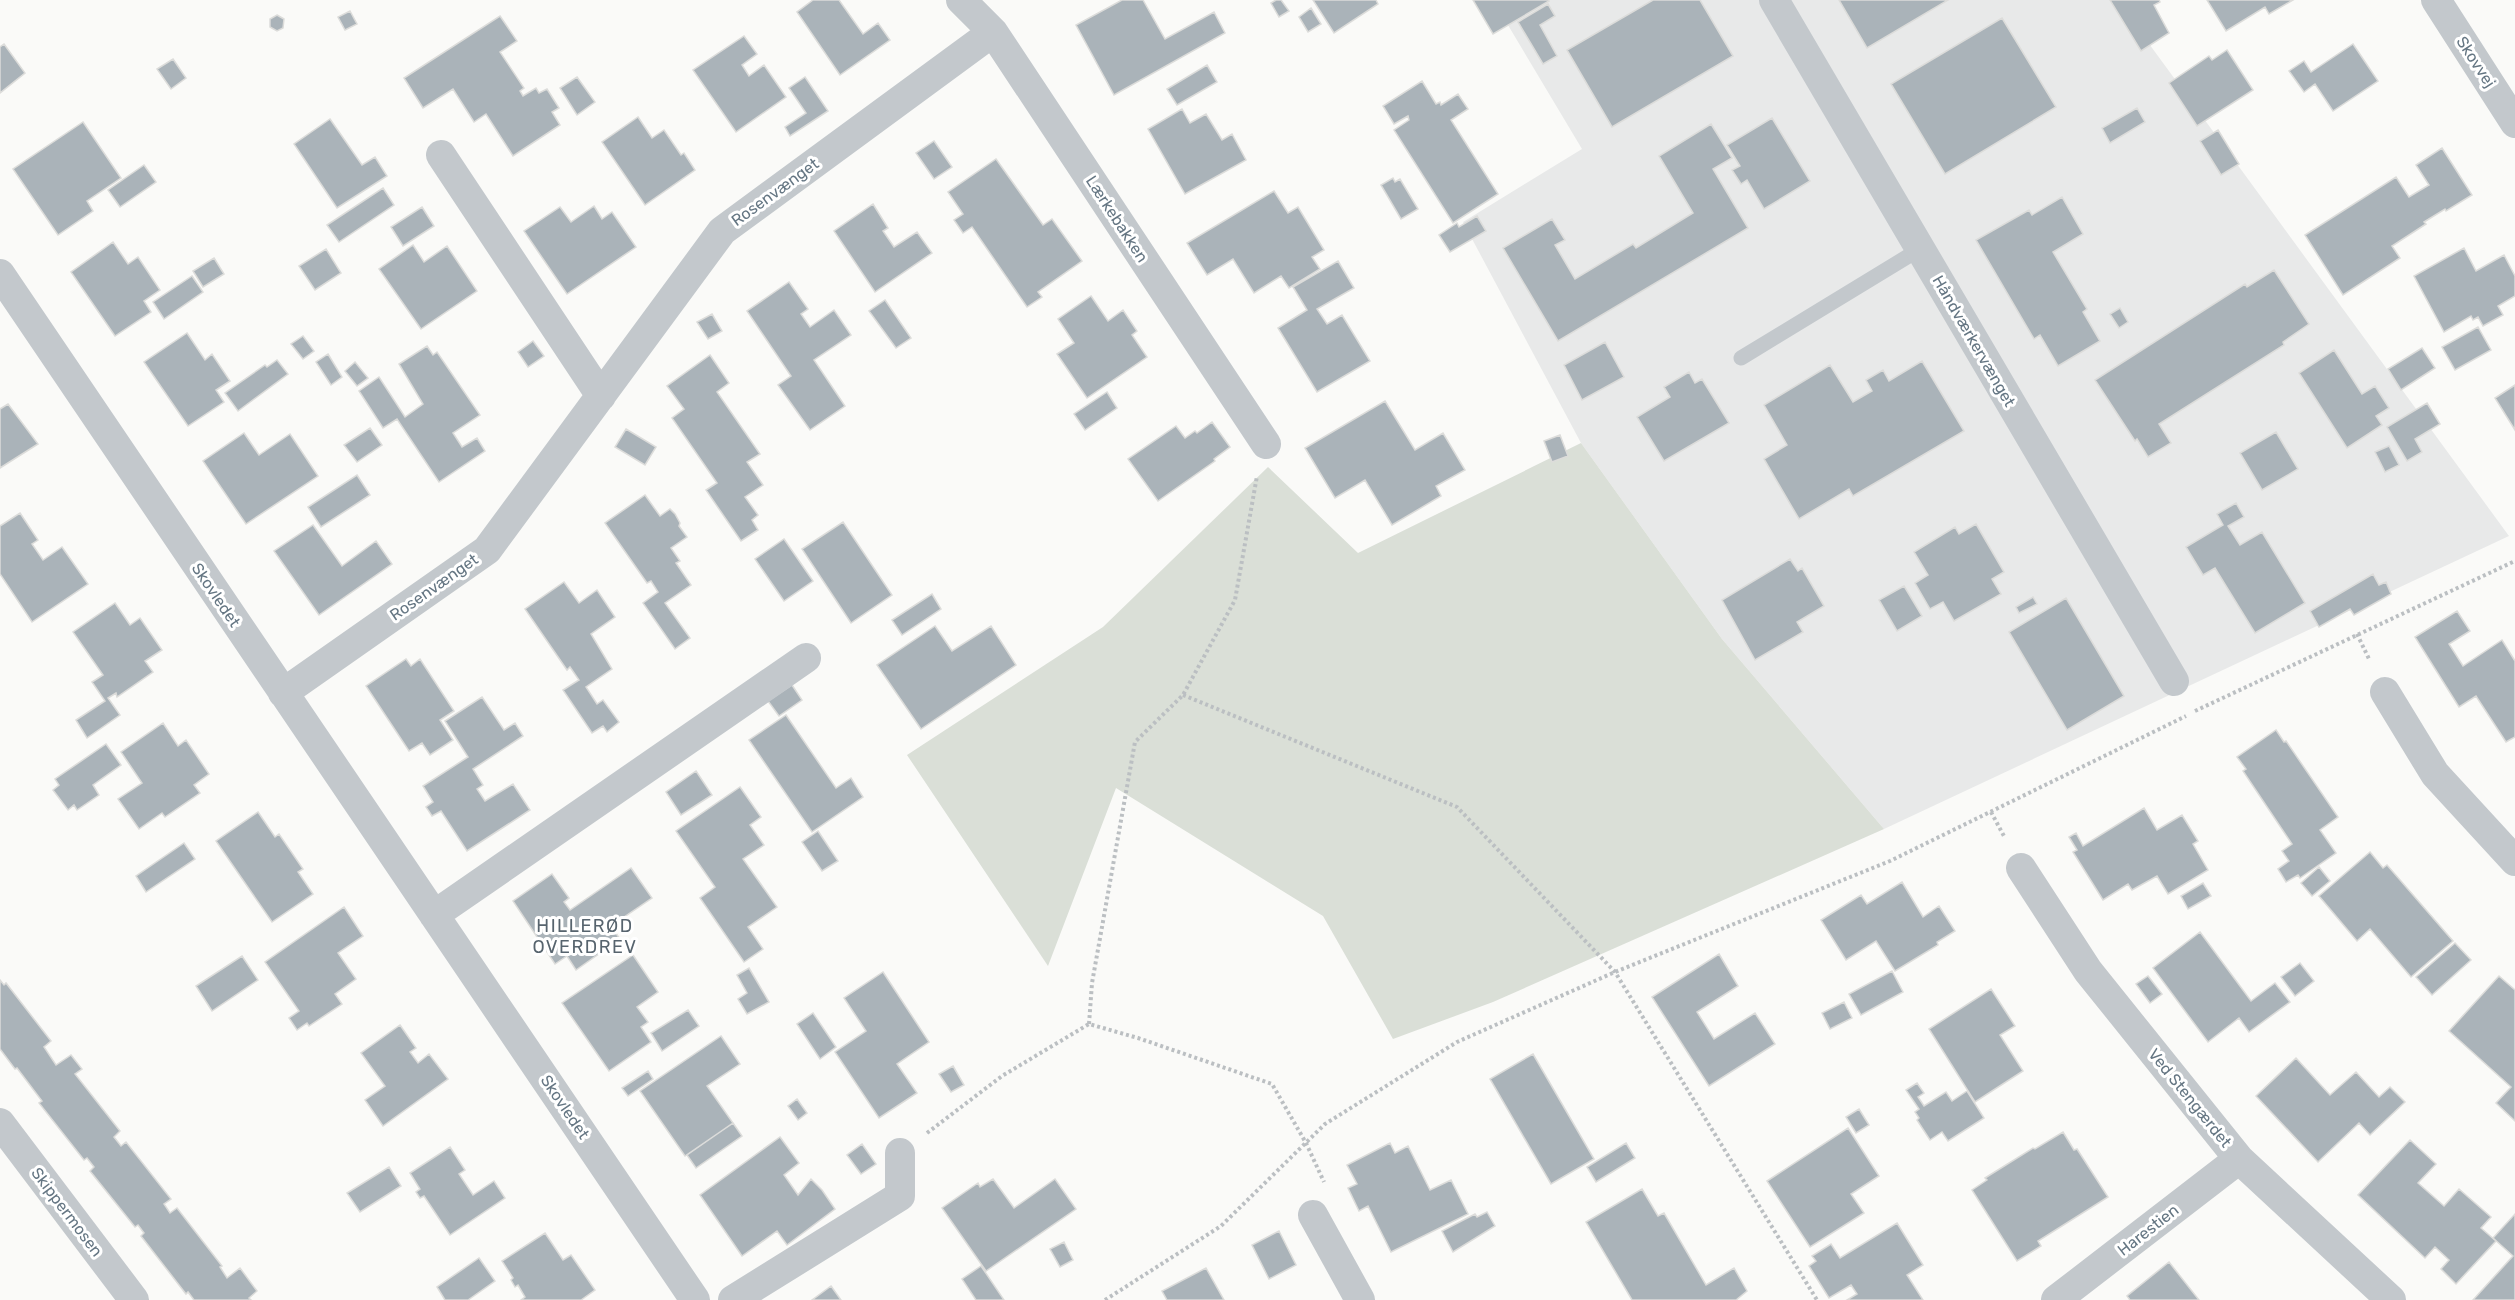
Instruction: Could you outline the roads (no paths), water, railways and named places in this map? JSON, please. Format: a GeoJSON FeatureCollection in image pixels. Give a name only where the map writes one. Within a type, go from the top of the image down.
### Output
{"type":"FeatureCollection","features":[{"type":"Feature","properties":{"kind":"street","name":"Lærkebakken"},"geometry":{"type":"LineString","coordinates":[[961,0],[993,32],[1266,444]]}},
{"type":"Feature","properties":{"kind":"street","name":"Håndværkervænget"},"geometry":{"type":"LineString","coordinates":[[1774,0],[2174,681]]}},
{"type":"Feature","properties":{"kind":"street","name":"Skovvej"},"geometry":{"type":"LineString","coordinates":[[2436,0],[2515,123]]}},
{"type":"Feature","properties":{"kind":"street","name":"Rosenvænget"},"geometry":{"type":"LineString","coordinates":[[283,693],[488,550],[722,231],[993,32]]}},
{"type":"Feature","properties":{"kind":"street"},"geometry":{"type":"LineString","coordinates":[[441,155],[601,396]]}},
{"type":"Feature","properties":{"kind":"street","name":"Skovledet"},"geometry":{"type":"LineString","coordinates":[[0,274],[695,1300]]}},
{"type":"Feature","properties":{"kind":"street"},"geometry":{"type":"LineString","coordinates":[[434,915],[806,658]]}},
{"type":"Feature","properties":{"kind":"street"},"geometry":{"type":"LineString","coordinates":[[2385,692],[2435,774],[2515,861]]}},
{"type":"Feature","properties":{"kind":"street","name":"Ved Stengærdet"},"geometry":{"type":"LineString","coordinates":[[2021,868],[2088,971],[2239,1159],[2391,1300]]}},
{"type":"Feature","properties":{"kind":"street","name":"Skippermosen"},"geometry":{"type":"LineString","coordinates":[[0,1123],[134,1300]]}},
{"type":"Feature","properties":{"kind":"street"},"geometry":{"type":"LineString","coordinates":[[734,1300],[900,1196],[900,1153]]}},
{"type":"Feature","properties":{"kind":"street","name":"Harestien"},"geometry":{"type":"LineString","coordinates":[[2056,1300],[2239,1159]]}},
{"type":"Feature","properties":{"kind":"street"},"geometry":{"type":"LineString","coordinates":[[1313,1215],[1360,1300]]}},
{"type":"Feature","properties":{"kind":"lane"},"geometry":{"type":"LineString","coordinates":[[1741,358],[1920,249]]}},
{"type":"Feature","properties":{"kind":"district","name":"HILLERØD OVERDREV"},"geometry":{"type":"Point","coordinates":[585,936]}}]}
